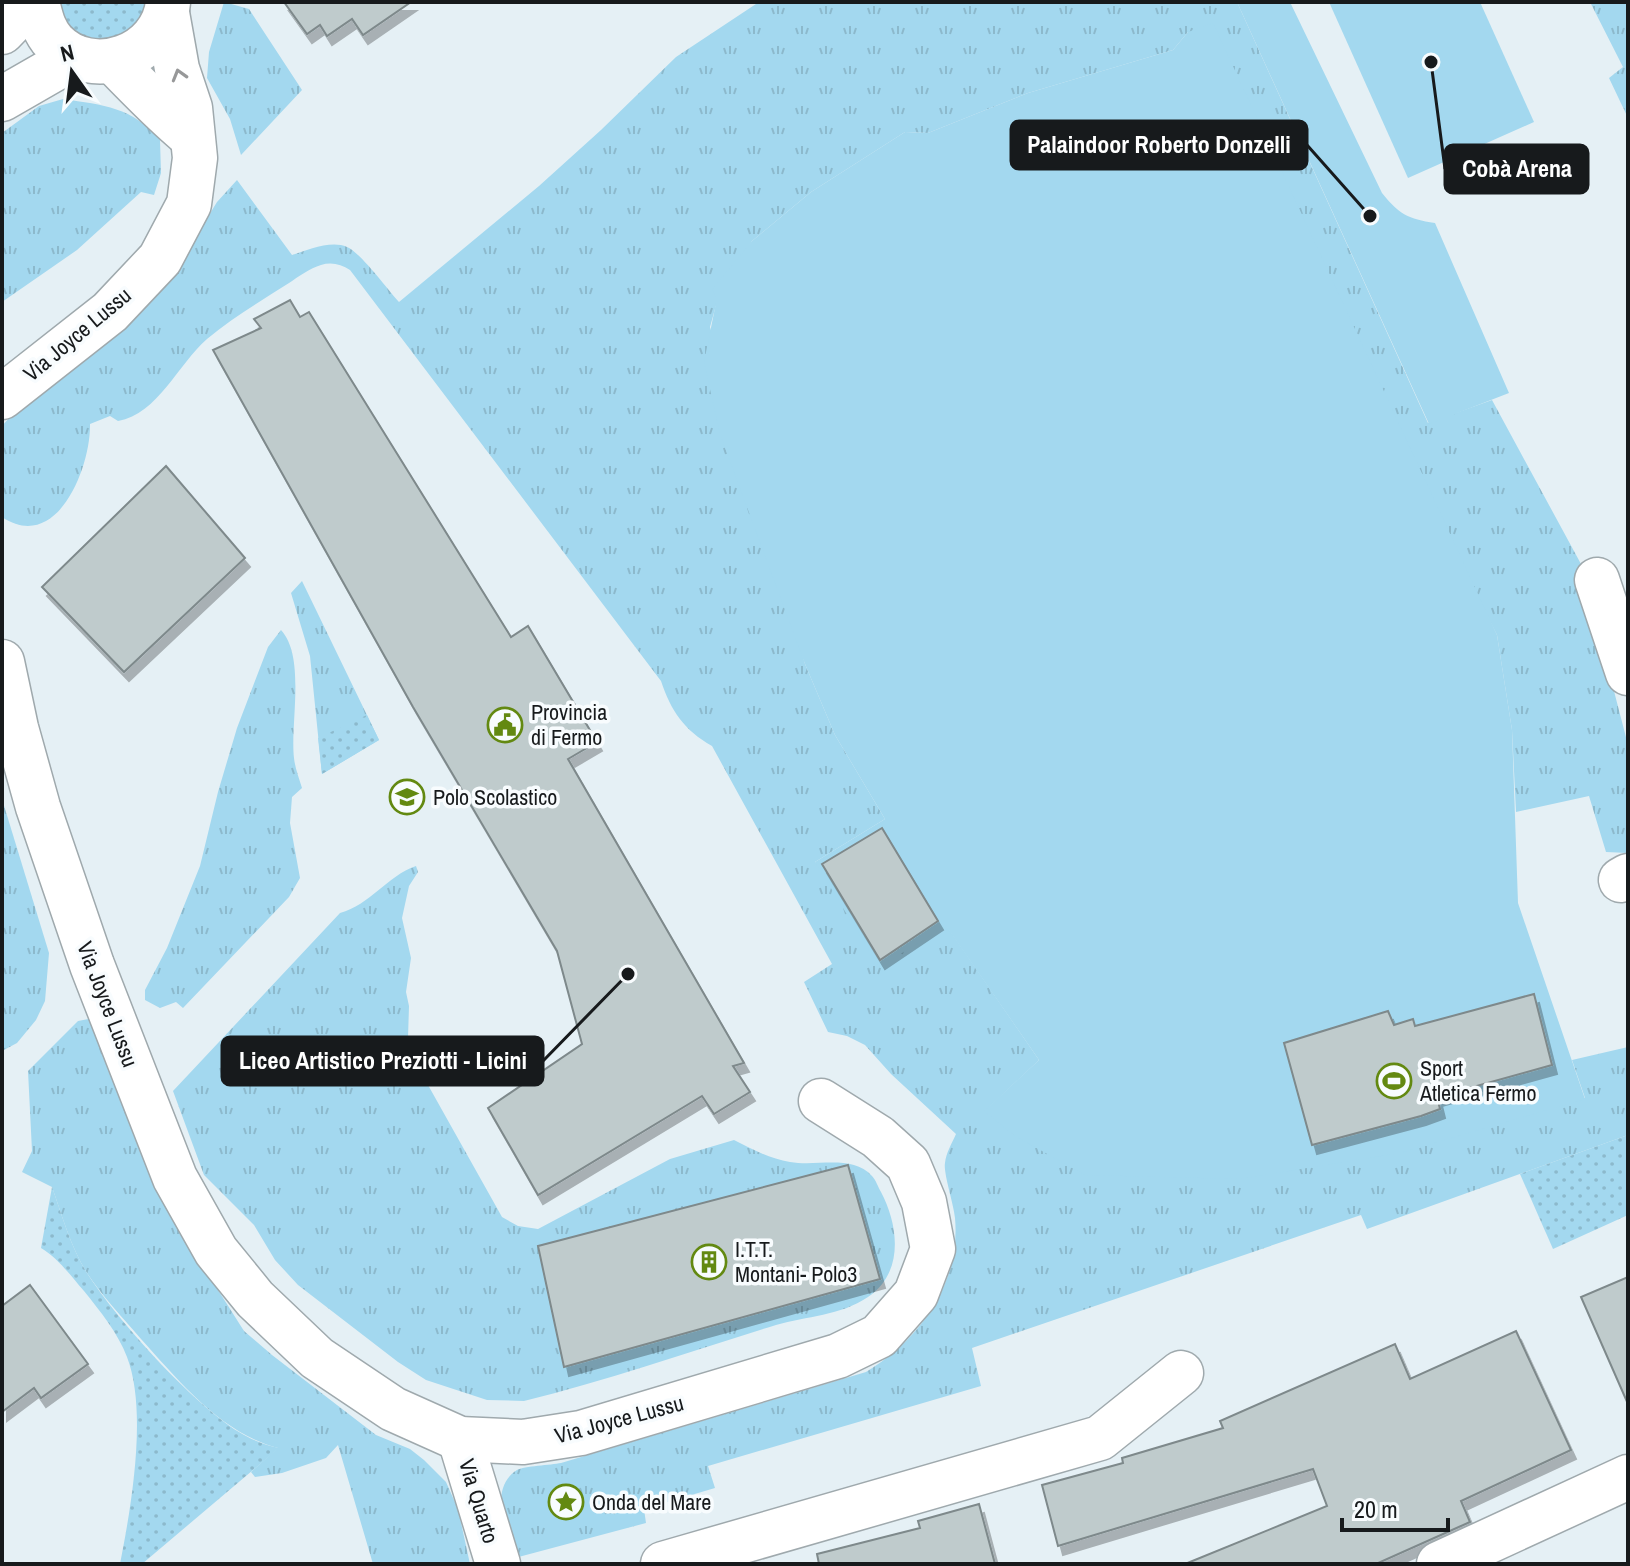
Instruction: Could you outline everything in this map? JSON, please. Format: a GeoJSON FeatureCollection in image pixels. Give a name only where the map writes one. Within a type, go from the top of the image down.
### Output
{"type":"FeatureCollection","features":[{"type":"Feature","properties":{"kind":"street"},"geometry":{"type":"LineString","coordinates":[[2,32],[34,2],[44,29],[56,44],[94,59],[192,137]]}},
{"type":"Feature","properties":{"kind":"street"},"geometry":{"type":"LineString","coordinates":[[2,99],[94,59],[135,54],[156,35],[168,7]]}},
{"type":"Feature","properties":{"kind":"street","name":"Via Joyce Lussu"},"geometry":{"type":"LineString","coordinates":[[2,397],[110,312],[160,259],[189,204],[195,158],[190,108],[177,69],[168,7]]}},
{"type":"Feature","properties":{"kind":"street"},"geometry":{"type":"LineString","coordinates":[[1597,580],[1628,673]]}},
{"type":"Feature","properties":{"kind":"street","name":"Via Joyce Lussu"},"geometry":{"type":"LineString","coordinates":[[2,662],[38,807],[92,965],[175,1178],[216,1251],[255,1299],[317,1358],[393,1409],[460,1439],[523,1442],[581,1433],[838,1356],[879,1336],[916,1294],[933,1249],[924,1202],[908,1164],[878,1137],[821,1101]]}},
{"type":"Feature","properties":{"kind":"street"},"geometry":{"type":"LineString","coordinates":[[663,1564],[1100,1438],[1181,1373]]}},
{"type":"Feature","properties":{"kind":"street","name":"Via Quarto"},"geometry":{"type":"LineString","coordinates":[[460,1439],[498,1564]]}},
{"type":"Feature","properties":{"kind":"street"},"geometry":{"type":"LineString","coordinates":[[1439,1564],[1628,1477]]}},
{"type":"Feature","properties":{"kind":"green space"},"geometry":{"type":"Polygon","coordinates":[[[47,2],[156,2],[142,33],[76,44],[47,2]]]}},
{"type":"Feature","properties":{"kind":"green space"},"geometry":{"type":"Polygon","coordinates":[[[224,2],[249,9],[302,90],[241,155],[230,119],[207,78],[209,52],[224,2]]]}},
{"type":"Feature","properties":{"kind":"green space"},"geometry":{"type":"Polygon","coordinates":[[[759,2],[1237,2],[1428,423],[1492,400],[1581,564],[1628,745],[1628,853],[1606,852],[1589,796],[1516,812],[1512,730],[1497,635],[1188,32],[1173,50],[1028,93],[928,133],[905,132],[811,192],[752,241],[718,298],[710,327],[805,664],[835,735],[885,819],[815,862],[946,925],[1039,1060],[985,1111],[1585,1098],[1572,1060],[1628,1047],[1628,1135],[1367,1229],[1361,1215],[972,1348],[981,1386],[708,1466],[715,1488],[644,1509],[646,1523],[511,1559],[501,1499],[508,1478],[517,1470],[561,1463],[866,1372],[903,1344],[933,1308],[951,1265],[955,1218],[945,1167],[956,1134],[891,1074],[865,1045],[847,1036],[828,1032],[804,982],[832,964],[712,746],[680,719],[661,681],[350,270],[328,264],[304,273],[207,339],[145,409],[118,421],[110,416],[90,424],[89,442],[77,482],[54,515],[39,524],[22,525],[2,517],[2,426],[17,409],[171,277],[217,202],[237,180],[292,255],[327,245],[347,247],[366,263],[399,302],[539,186],[676,57],[759,2]]]}},
{"type":"Feature","properties":{"kind":"green space"},"geometry":{"type":"Polygon","coordinates":[[[1237,2],[1290,2],[1382,193],[1405,214],[1435,223],[1509,393],[1429,424],[1237,2]]]}},
{"type":"Feature","properties":{"kind":"green space"},"geometry":{"type":"Polygon","coordinates":[[[1329,2],[1480,2],[1534,122],[1408,178],[1329,2]]]}},
{"type":"Feature","properties":{"kind":"green space"},"geometry":{"type":"Polygon","coordinates":[[[1590,2],[1628,2],[1628,118],[1609,78],[1623,67],[1590,2]]]}},
{"type":"Feature","properties":{"kind":"green space"},"geometry":{"type":"Polygon","coordinates":[[[1213,23],[1497,635],[1512,730],[1518,903],[1585,1099],[1400,1153],[1239,1179],[1085,1175],[1015,1136],[984,1111],[1039,1060],[946,926],[879,967],[815,862],[885,819],[835,735],[805,664],[720,434],[704,362],[717,298],[712,290],[752,241],[811,192],[905,132],[928,133],[1028,93],[1173,50],[1188,32],[1213,23]]]}},
{"type":"Feature","properties":{"kind":"green space"},"geometry":{"type":"Polygon","coordinates":[[[63,99],[116,109],[139,121],[160,140],[161,173],[154,195],[141,192],[77,250],[2,302],[2,133],[39,106],[63,99]]]}},
{"type":"Feature","properties":{"kind":"green space"},"geometry":{"type":"Polygon","coordinates":[[[302,581],[379,740],[322,774],[310,656],[291,593],[302,581]]]}},
{"type":"Feature","properties":{"kind":"green space"},"geometry":{"type":"Polygon","coordinates":[[[281,630],[289,642],[295,673],[293,744],[302,788],[292,797],[290,823],[300,878],[289,897],[183,1008],[176,1002],[160,1008],[145,1000],[145,990],[167,948],[200,866],[237,728],[268,647],[281,630]]]}},
{"type":"Feature","properties":{"kind":"green space"},"geometry":{"type":"Polygon","coordinates":[[[367,715],[379,740],[322,774],[318,738],[367,715]]]}},
{"type":"Feature","properties":{"kind":"green space"},"geometry":{"type":"Polygon","coordinates":[[[2,799],[49,953],[45,1001],[36,1020],[17,1043],[2,1051],[2,799]]]}},
{"type":"Feature","properties":{"kind":"green space"},"geometry":{"type":"Polygon","coordinates":[[[416,866],[418,872],[409,886],[402,918],[411,958],[406,992],[408,1038],[414,1060],[502,1217],[518,1226],[538,1229],[670,1159],[734,1140],[783,1161],[844,1163],[864,1169],[872,1176],[887,1205],[894,1234],[893,1262],[880,1287],[868,1297],[835,1312],[776,1325],[619,1375],[524,1401],[487,1400],[426,1380],[298,1285],[275,1260],[254,1225],[204,1175],[173,1091],[340,913],[360,904],[396,876],[416,866]]]}},
{"type":"Feature","properties":{"kind":"green space"},"geometry":{"type":"Polygon","coordinates":[[[99,1017],[199,1260],[244,1331],[376,1435],[410,1449],[446,1482],[458,1509],[470,1564],[373,1564],[338,1445],[326,1458],[282,1473],[255,1477],[251,1472],[278,1448],[238,1431],[203,1404],[141,1339],[87,1273],[52,1187],[22,1172],[32,1151],[28,1071],[78,1021],[99,1017]]]}},
{"type":"Feature","properties":{"kind":"green space"},"geometry":{"type":"Polygon","coordinates":[[[1628,1135],[1628,1215],[1553,1249],[1520,1174],[1628,1135]]]}},
{"type":"Feature","properties":{"kind":"green space"},"geometry":{"type":"Polygon","coordinates":[[[52,1187],[81,1263],[136,1336],[178,1381],[220,1419],[249,1437],[279,1448],[142,1564],[120,1564],[136,1460],[133,1379],[127,1357],[108,1322],[64,1268],[41,1248],[52,1187]]]}},
{"type":"Feature","properties":{"kind":"building"},"geometry":{"type":"Polygon","coordinates":[[[284,2],[411,2],[363,35],[352,19],[327,36],[320,25],[307,34],[284,2]]]}},
{"type":"Feature","properties":{"kind":"building"},"geometry":{"type":"Polygon","coordinates":[[[290,300],[300,317],[309,312],[511,637],[528,626],[597,742],[568,759],[744,1063],[733,1066],[750,1092],[714,1114],[702,1096],[538,1195],[488,1108],[582,1044],[557,951],[413,707],[213,350],[261,328],[254,319],[290,300]]]}},
{"type":"Feature","properties":{"kind":"building"},"geometry":{"type":"Polygon","coordinates":[[[166,466],[245,558],[124,672],[42,587],[166,466]]]}},
{"type":"Feature","properties":{"kind":"building"},"geometry":{"type":"Polygon","coordinates":[[[882,828],[938,921],[880,960],[822,864],[882,828]]]}},
{"type":"Feature","properties":{"kind":"building","name":"Sport Atletica Fermo"},"geometry":{"type":"Polygon","coordinates":[[[1534,994],[1552,1065],[1437,1097],[1440,1109],[1421,1116],[1312,1145],[1284,1043],[1388,1011],[1394,1025],[1413,1019],[1415,1026],[1534,994]]]}},
{"type":"Feature","properties":{"kind":"building","name":"I.T.T. Montani- Polo3"},"geometry":{"type":"Polygon","coordinates":[[[848,1165],[880,1279],[564,1367],[538,1246],[848,1165]]]}},
{"type":"Feature","properties":{"kind":"building"},"geometry":{"type":"Polygon","coordinates":[[[1628,1277],[1628,1404],[1581,1297],[1628,1277]]]}},
{"type":"Feature","properties":{"kind":"building"},"geometry":{"type":"Polygon","coordinates":[[[30,1285],[88,1364],[41,1398],[34,1388],[2,1412],[2,1306],[30,1285]]]}},
{"type":"Feature","properties":{"kind":"building"},"geometry":{"type":"Polygon","coordinates":[[[1516,1331],[1571,1450],[1461,1501],[1470,1522],[1376,1564],[1185,1564],[1327,1506],[1313,1469],[1058,1546],[1042,1485],[1123,1463],[1122,1458],[1223,1428],[1220,1421],[1395,1344],[1410,1379],[1516,1331]]]}},
{"type":"Feature","properties":{"kind":"building"},"geometry":{"type":"Polygon","coordinates":[[[979,1504],[995,1564],[819,1564],[817,1554],[920,1528],[918,1521],[979,1504]]]}},
{"type":"Feature","properties":{"kind":"place","name":"Cobà Arena"},"geometry":{"type":"Point","coordinates":[1431,62]}},
{"type":"Feature","properties":{"kind":"place","name":"Palaindoor Roberto Donzelli"},"geometry":{"type":"Point","coordinates":[1370,216]}},
{"type":"Feature","properties":{"kind":"place","name":"Provincia di Fermo"},"geometry":{"type":"Point","coordinates":[505,725]}},
{"type":"Feature","properties":{"kind":"place","name":"Polo Scolastico"},"geometry":{"type":"Point","coordinates":[407,797]}},
{"type":"Feature","properties":{"kind":"place","name":"Liceo Artistico Preziotti - Licini"},"geometry":{"type":"Point","coordinates":[628,974]}},
{"type":"Feature","properties":{"kind":"place","name":"Sport Atletica Fermo"},"geometry":{"type":"Point","coordinates":[1394,1081]}},
{"type":"Feature","properties":{"kind":"place","name":"I.T.T. Montani- Polo3"},"geometry":{"type":"Point","coordinates":[709,1262]}},
{"type":"Feature","properties":{"kind":"place","name":"Onda del Mare"},"geometry":{"type":"Point","coordinates":[566,1502]}}]}
